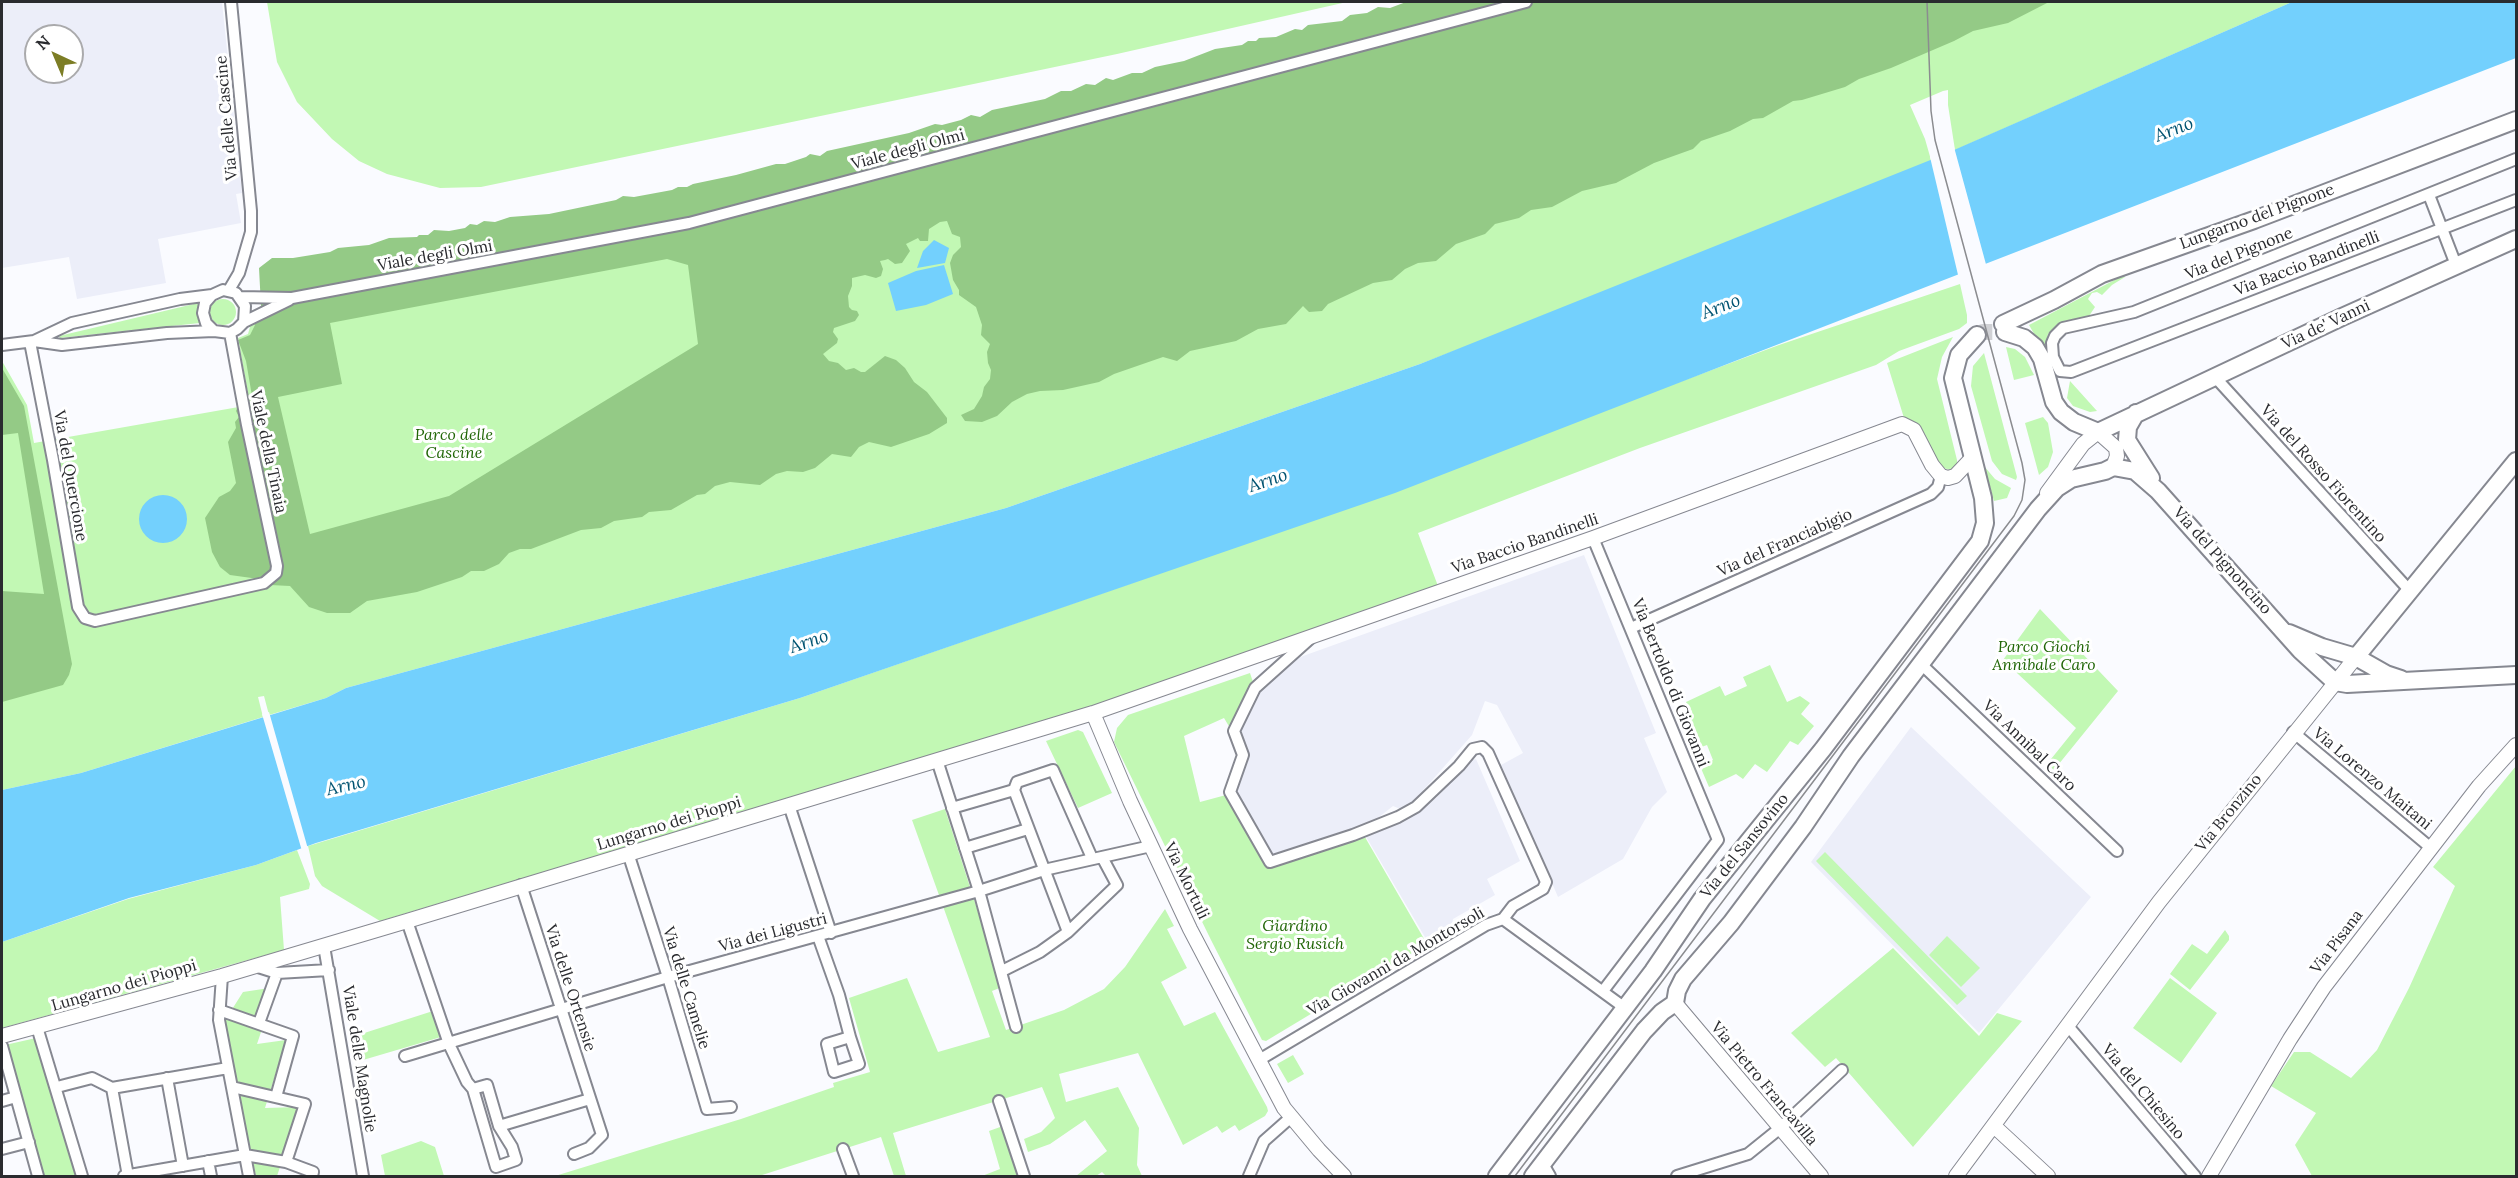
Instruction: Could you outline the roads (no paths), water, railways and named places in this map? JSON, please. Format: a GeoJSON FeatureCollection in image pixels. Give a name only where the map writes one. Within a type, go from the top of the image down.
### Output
{"type":"FeatureCollection","features":[{"type":"Feature","properties":{"kind":"main road","name":"Lungarno del Pignone"},"geometry":{"type":"LineString","coordinates":[[2098,432],[2074,422],[2061,412],[2054,402],[2042,359],[2035,347],[2024,338],[2004,328],[2102,274],[2254,220],[2517,120]]}},
{"type":"Feature","properties":{"kind":"main road","name":"Via de' Vanni"},"geometry":{"type":"LineString","coordinates":[[2098,432],[2456,265],[2517,239]]}},
{"type":"Feature","properties":{"kind":"main road"},"geometry":{"type":"LineString","coordinates":[[1972,457],[1953,378],[1955,363],[1959,355],[1977,335]]}},
{"type":"Feature","properties":{"kind":"main road"},"geometry":{"type":"LineString","coordinates":[[2136,413],[2128,427],[2127,440],[2158,491]]}},
{"type":"Feature","properties":{"kind":"main road","name":"Via del Sansovino"},"geometry":{"type":"LineString","coordinates":[[1497,1176],[1625,1008],[1702,899],[1823,749],[1983,535],[1985,514],[1972,457]]}},
{"type":"Feature","properties":{"kind":"main road","name":"Via Bronzino"},"geometry":{"type":"LineString","coordinates":[[2356,657],[2517,461]]}},
{"type":"Feature","properties":{"kind":"main road"},"geometry":{"type":"LineString","coordinates":[[2113,467],[2133,470],[2158,491]]}},
{"type":"Feature","properties":{"kind":"main road","name":"Via del Sansovino"},"geometry":{"type":"LineString","coordinates":[[1542,1172],[1644,1030],[1678,1008],[1677,992],[1683,979],[1731,923],[2038,509],[2052,494],[2072,479],[2113,467]]}},
{"type":"Feature","properties":{"kind":"main road","name":"Via del Pignoncino"},"geometry":{"type":"LineString","coordinates":[[2158,491],[2300,650],[2335,682]]}},
{"type":"Feature","properties":{"kind":"main road","name":"Via del Pignoncino"},"geometry":{"type":"LineString","coordinates":[[2285,631],[2322,647],[2356,657],[2386,674],[2408,680]]}},
{"type":"Feature","properties":{"kind":"main road"},"geometry":{"type":"LineString","coordinates":[[2335,682],[2347,684],[2517,675]]}},
{"type":"Feature","properties":{"kind":"street","name":"Via delle Cascine"},"geometry":{"type":"LineString","coordinates":[[229,290],[239,273],[251,232],[251,211],[231,2]]}},
{"type":"Feature","properties":{"kind":"street","name":"Viale degli Olmi"},"geometry":{"type":"LineString","coordinates":[[241,297],[292,298],[689,223],[1526,2]]}},
{"type":"Feature","properties":{"kind":"street","name":"Via del Pignone"},"geometry":{"type":"LineString","coordinates":[[2109,358],[2071,372],[2062,372],[2052,357],[2052,343],[2063,328],[2134,312],[2517,159]]}},
{"type":"Feature","properties":{"kind":"street"},"geometry":{"type":"LineString","coordinates":[[2429,195],[2456,265]]}},
{"type":"Feature","properties":{"kind":"street","name":"Via Baccio Bandinelli"},"geometry":{"type":"LineString","coordinates":[[2109,358],[2517,200]]}},
{"type":"Feature","properties":{"kind":"street"},"geometry":{"type":"LineString","coordinates":[[4,348],[32,342],[72,323],[229,290],[241,297],[246,311],[243,321],[237,329],[230,333],[214,331],[167,333],[62,345],[32,342]]}},
{"type":"Feature","properties":{"kind":"street"},"geometry":{"type":"LineString","coordinates":[[212,295],[205,303],[203,313],[206,323],[214,331]]}},
{"type":"Feature","properties":{"kind":"street","name":"Viale degli Olmi"},"geometry":{"type":"LineString","coordinates":[[243,321],[292,298]]}},
{"type":"Feature","properties":{"kind":"street","name":"Viale della Tinaia"},"geometry":{"type":"LineString","coordinates":[[81,615],[90,621],[104,620],[264,583],[273,576],[277,566],[246,425],[230,333]]}},
{"type":"Feature","properties":{"kind":"street","name":"Via del Quercione"},"geometry":{"type":"LineString","coordinates":[[32,342],[81,615]]}},
{"type":"Feature","properties":{"kind":"street","name":"Via del Rosso Fiorentino"},"geometry":{"type":"LineString","coordinates":[[2215,377],[2410,591]]}},
{"type":"Feature","properties":{"kind":"street","name":"Via Baccio Bandinelli"},"geometry":{"type":"LineString","coordinates":[[1093,713],[1593,538],[1902,424],[1914,430],[1932,465],[1941,476]]}},
{"type":"Feature","properties":{"kind":"street"},"geometry":{"type":"LineString","coordinates":[[2038,509],[2077,451],[2087,439],[2098,432],[2116,448],[2117,456],[2113,467]]}},
{"type":"Feature","properties":{"kind":"street"},"geometry":{"type":"LineString","coordinates":[[1941,476],[1955,477],[1972,457]]}},
{"type":"Feature","properties":{"kind":"street","name":"Via del Franciabigio"},"geometry":{"type":"LineString","coordinates":[[1631,628],[1931,494],[1938,487],[1941,476]]}},
{"type":"Feature","properties":{"kind":"street","name":"Via Bertoldo di Giovanni"},"geometry":{"type":"LineString","coordinates":[[1593,538],[1718,840]]}},
{"type":"Feature","properties":{"kind":"street","name":"Via Giovanni da Montorsoli"},"geometry":{"type":"LineString","coordinates":[[1259,1060],[1486,925],[1503,919],[1513,906],[1543,889],[1546,882],[1488,753],[1482,747],[1473,749],[1426,798],[1398,817],[1353,835],[1270,862],[1230,792],[1243,755],[1234,731],[1256,688],[1314,635]]}},
{"type":"Feature","properties":{"kind":"street","name":"Via Bronzino"},"geometry":{"type":"LineString","coordinates":[[1956,1176],[2158,902],[2356,657]]}},
{"type":"Feature","properties":{"kind":"street","name":"Via Annibal Caro"},"geometry":{"type":"LineString","coordinates":[[1921,664],[2117,851]]}},
{"type":"Feature","properties":{"kind":"street","name":"Lungarno dei Pioppi"},"geometry":{"type":"LineString","coordinates":[[2,1036],[324,946],[1093,713]]}},
{"type":"Feature","properties":{"kind":"street","name":"Via Mortuli"},"geometry":{"type":"LineString","coordinates":[[1093,713],[1151,846],[1194,935],[1290,1118]]}},
{"type":"Feature","properties":{"kind":"street","name":"Via Lorenzo Maitani"},"geometry":{"type":"LineString","coordinates":[[2294,732],[2431,848]]}},
{"type":"Feature","properties":{"kind":"street","name":"Via Pisana"},"geometry":{"type":"LineString","coordinates":[[2209,1176],[2290,1039],[2324,987],[2479,786],[2517,745]]}},
{"type":"Feature","properties":{"kind":"street"},"geometry":{"type":"LineString","coordinates":[[937,760],[979,891],[1016,1027]]}},
{"type":"Feature","properties":{"kind":"street"},"geometry":{"type":"LineString","coordinates":[[1002,971],[1040,951],[1068,932],[1117,885],[1097,857],[1053,770],[1017,782],[1014,790],[1068,932]]}},
{"type":"Feature","properties":{"kind":"street"},"geometry":{"type":"LineString","coordinates":[[952,808],[1014,790]]}},
{"type":"Feature","properties":{"kind":"street"},"geometry":{"type":"LineString","coordinates":[[789,805],[831,933]]}},
{"type":"Feature","properties":{"kind":"street"},"geometry":{"type":"LineString","coordinates":[[964,848],[1028,829]]}},
{"type":"Feature","properties":{"kind":"street","name":"Via del Sansovino"},"geometry":{"type":"LineString","coordinates":[[1603,991],[1718,840]]}},
{"type":"Feature","properties":{"kind":"street","name":"Via dei Ligustri"},"geometry":{"type":"LineString","coordinates":[[405,1056],[561,1008],[979,891],[1044,870],[1151,846]]}},
{"type":"Feature","properties":{"kind":"street","name":"Via delle Camelie"},"geometry":{"type":"LineString","coordinates":[[628,853],[707,1109],[731,1107]]}},
{"type":"Feature","properties":{"kind":"street","name":"Via delle Ortensie"},"geometry":{"type":"LineString","coordinates":[[521,885],[602,1135],[588,1148],[574,1154]]}},
{"type":"Feature","properties":{"kind":"street"},"geometry":{"type":"LineString","coordinates":[[1503,919],[1625,1008]]}},
{"type":"Feature","properties":{"kind":"street"},"geometry":{"type":"LineString","coordinates":[[407,921],[449,1044],[467,1082],[473,1089],[496,1167],[516,1160],[499,1126],[487,1085],[473,1089]]}},
{"type":"Feature","properties":{"kind":"street"},"geometry":{"type":"LineString","coordinates":[[818,936],[839,995],[850,1037]]}},
{"type":"Feature","properties":{"kind":"street","name":"Viale delle Magnolie"},"geometry":{"type":"LineString","coordinates":[[324,946],[363,1176]]}},
{"type":"Feature","properties":{"kind":"street"},"geometry":{"type":"LineString","coordinates":[[254,966],[277,973],[329,970]]}},
{"type":"Feature","properties":{"kind":"street"},"geometry":{"type":"LineString","coordinates":[[259,1023],[277,973]]}},
{"type":"Feature","properties":{"kind":"street"},"geometry":{"type":"LineString","coordinates":[[222,976],[219,1010],[249,1176]]}},
{"type":"Feature","properties":{"kind":"street","name":"Via Pietro Francavilla"},"geometry":{"type":"LineString","coordinates":[[1678,1008],[1821,1176]]}},
{"type":"Feature","properties":{"kind":"street"},"geometry":{"type":"LineString","coordinates":[[219,1010],[293,1036],[276,1096]]}},
{"type":"Feature","properties":{"kind":"street","name":"Via del Chiesino"},"geometry":{"type":"LineString","coordinates":[[2068,1026],[2195,1176]]}},
{"type":"Feature","properties":{"kind":"street"},"geometry":{"type":"LineString","coordinates":[[37,1027],[82,1176]]}},
{"type":"Feature","properties":{"kind":"street"},"geometry":{"type":"LineString","coordinates":[[2,1046],[38,1176]]}},
{"type":"Feature","properties":{"kind":"street"},"geometry":{"type":"LineString","coordinates":[[57,1087],[92,1078],[112,1088],[228,1068]]}},
{"type":"Feature","properties":{"kind":"street"},"geometry":{"type":"LineString","coordinates":[[1677,1176],[1748,1154],[1842,1070]]}},
{"type":"Feature","properties":{"kind":"street"},"geometry":{"type":"LineString","coordinates":[[168,1078],[183,1166]]}},
{"type":"Feature","properties":{"kind":"street"},"geometry":{"type":"LineString","coordinates":[[232,1087],[305,1104],[286,1162]]}},
{"type":"Feature","properties":{"kind":"street"},"geometry":{"type":"LineString","coordinates":[[112,1088],[126,1176],[158,1174],[183,1166],[245,1155],[286,1162],[313,1172],[312,1176]]}},
{"type":"Feature","properties":{"kind":"street"},"geometry":{"type":"LineString","coordinates":[[2,1101],[16,1097]]}},
{"type":"Feature","properties":{"kind":"street"},"geometry":{"type":"LineString","coordinates":[[499,1126],[591,1099]]}},
{"type":"Feature","properties":{"kind":"street"},"geometry":{"type":"LineString","coordinates":[[999,1101],[1024,1176]]}},
{"type":"Feature","properties":{"kind":"street"},"geometry":{"type":"LineString","coordinates":[[1249,1176],[1264,1142],[1290,1118],[1344,1176]]}},
{"type":"Feature","properties":{"kind":"street"},"geometry":{"type":"LineString","coordinates":[[1994,1126],[2048,1176]]}},
{"type":"Feature","properties":{"kind":"street"},"geometry":{"type":"LineString","coordinates":[[2,1149],[29,1142]]}},
{"type":"Feature","properties":{"kind":"street"},"geometry":{"type":"LineString","coordinates":[[843,1149],[853,1176]]}},
{"type":"Feature","properties":{"kind":"street"},"geometry":{"type":"LineString","coordinates":[[208,1161],[211,1176]]}},
{"type":"Feature","properties":{"kind":"water","name":"Arno"},"geometry":{"type":"Polygon","coordinates":[[[2292,2],[2516,2],[2516,58],[1395,493],[800,698],[316,843],[256,865],[129,898],[2,942],[2,790],[81,773],[326,698],[346,688],[1006,508],[1420,364],[1938,157],[2292,2]]]}},
{"type":"Feature","properties":{"kind":"water"},"geometry":{"type":"Polygon","coordinates":[[[934,240],[949,248],[945,263],[917,268],[923,251],[934,240]]]}},
{"type":"Feature","properties":{"kind":"water"},"geometry":{"type":"Polygon","coordinates":[[[944,265],[953,294],[926,305],[896,311],[888,283],[916,271],[944,265]]]}},
{"type":"Feature","properties":{"kind":"water"},"geometry":{"type":"Polygon","coordinates":[[[163,495],[180,502],[187,519],[180,536],[163,543],[146,536],[139,519],[146,502],[163,495]]]}},
{"type":"Feature","properties":{"kind":"tunnel"},"geometry":{"type":"LineString","coordinates":[[1977,335],[1983,332],[2005,332]]}},
{"type":"Feature","properties":{"kind":"tram line"},"geometry":{"type":"LineString","coordinates":[[1515,1176],[2014,516],[2022,500],[2025,480],[2022,463],[1935,140],[1931,111],[1927,2]]}},
{"type":"Feature","properties":{"kind":"park label","name":"Parco delle Cascine"},"geometry":{"type":"Point","coordinates":[454,444]}},
{"type":"Feature","properties":{"kind":"park label","name":"Parco Giochi Annibale Caro"},"geometry":{"type":"Point","coordinates":[2044,656]}},
{"type":"Feature","properties":{"kind":"park label","name":"Giardino Sergio Rusich"},"geometry":{"type":"Point","coordinates":[1295,935]}}]}
